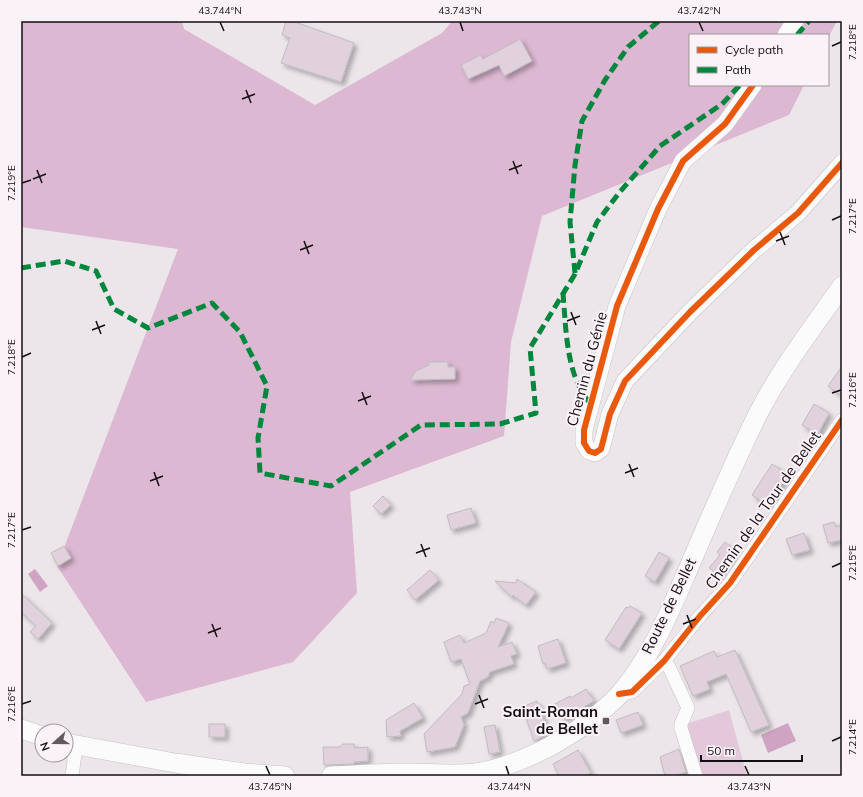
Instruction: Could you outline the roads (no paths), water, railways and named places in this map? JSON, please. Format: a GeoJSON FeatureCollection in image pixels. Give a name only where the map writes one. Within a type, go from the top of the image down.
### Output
{"type":"FeatureCollection","features":[{"type":"Feature","properties":{"kind":"main road","name":"Route de Bellet"},"geometry":{"type":"LineString","coordinates":[[331,776],[472,774],[490,770],[513,762],[554,743],[585,724],[619,694],[643,660],[662,629],[761,410],[781,375],[842,286]]}},
{"type":"Feature","properties":{"kind":"main road"},"geometry":{"type":"LineString","coordinates":[[21,729],[34,733]]}},
{"type":"Feature","properties":{"kind":"main road"},"geometry":{"type":"LineString","coordinates":[[74,745],[244,774],[285,776]]}},
{"type":"Feature","properties":{"kind":"street"},"geometry":{"type":"LineString","coordinates":[[787,34],[795,21]]}},
{"type":"Feature","properties":{"kind":"street","name":"Chemin du Génie"},"geometry":{"type":"LineString","coordinates":[[752,86],[725,124],[683,161],[658,209],[617,306],[584,430],[584,443],[589,451],[596,453],[601,449],[610,414],[625,381],[690,312],[754,250],[798,213],[842,163]]}},
{"type":"Feature","properties":{"kind":"street","name":"Chemin de la Tour de Bellet"},"geometry":{"type":"LineString","coordinates":[[619,694],[632,692],[664,661],[700,616],[730,584],[842,420]]}},
{"type":"Feature","properties":{"kind":"street"},"geometry":{"type":"LineString","coordinates":[[664,661],[669,667],[688,708],[681,724],[681,728],[696,776]]}},
{"type":"Feature","properties":{"kind":"street"},"geometry":{"type":"LineString","coordinates":[[72,763],[72,776]]}},
{"type":"Feature","properties":{"kind":"place","name":"Saint-Roman de Bellet"},"geometry":{"type":"Point","coordinates":[606,721]}}]}
